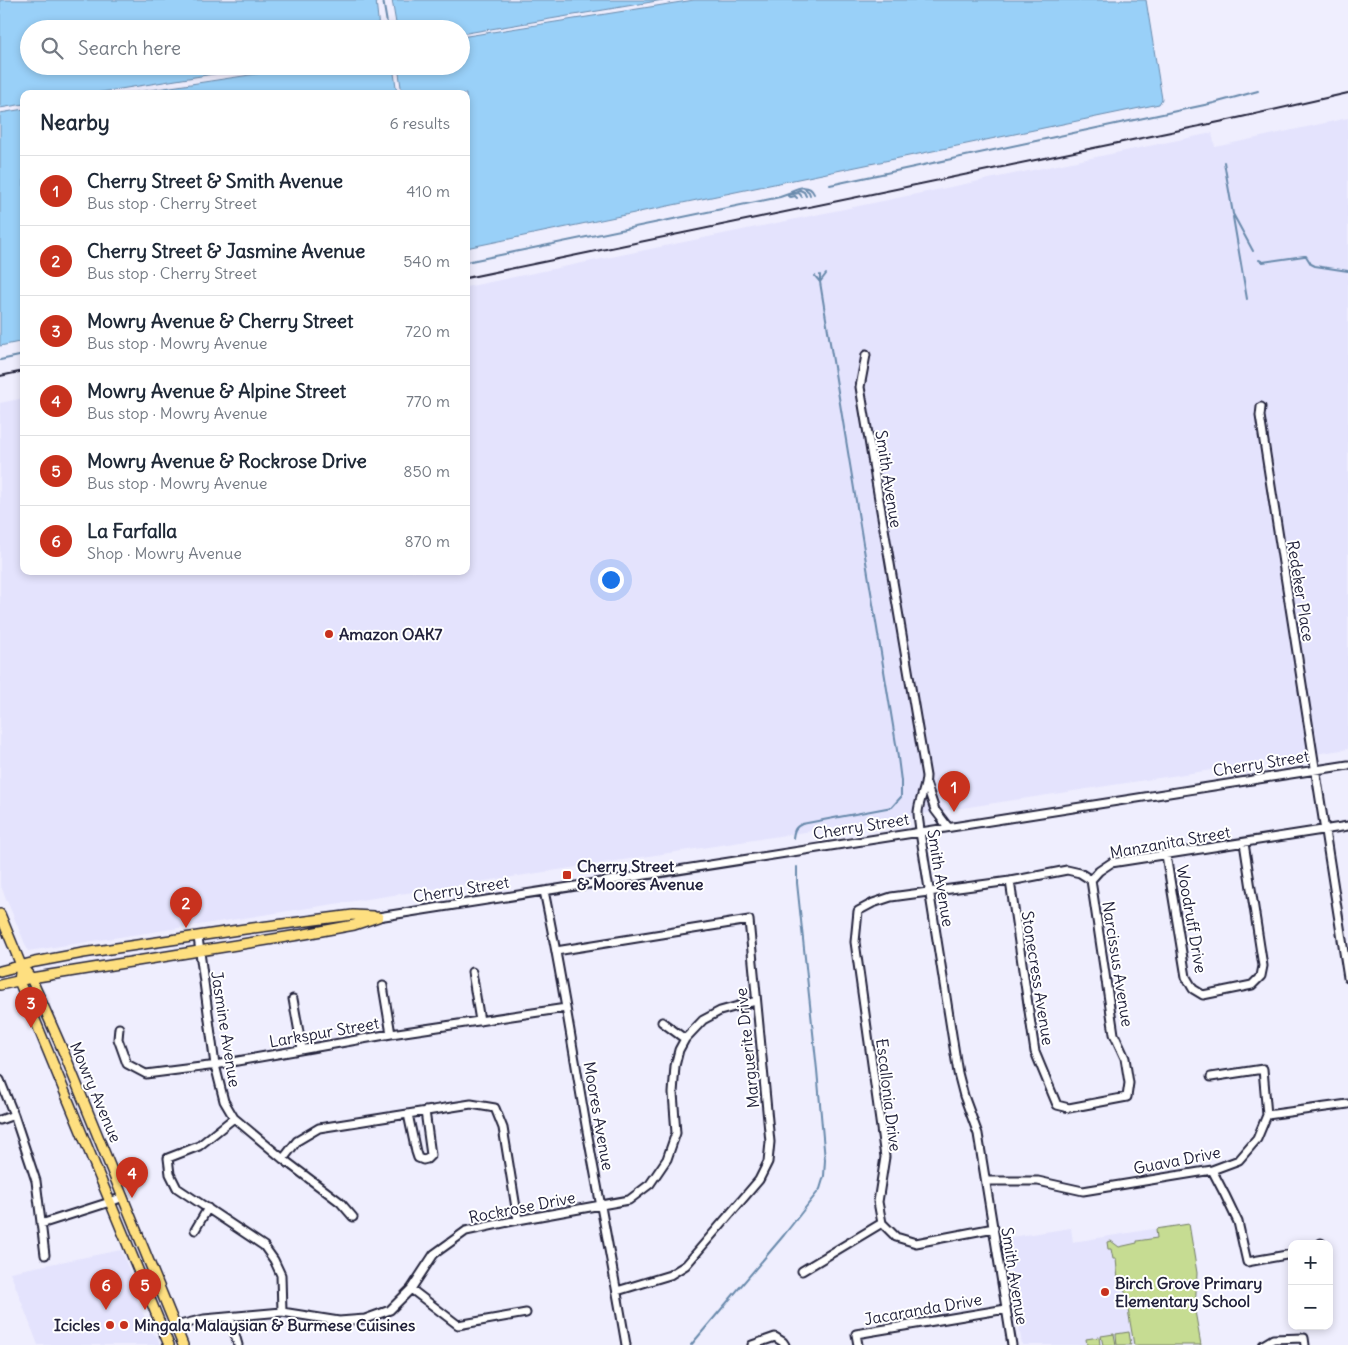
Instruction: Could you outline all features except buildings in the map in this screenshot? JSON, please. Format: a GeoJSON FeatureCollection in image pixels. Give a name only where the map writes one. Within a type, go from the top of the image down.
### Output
{"type":"FeatureCollection","features":[{"type":"Feature","properties":{"kind":"main road","name":"Mowry Avenue"},"geometry":{"type":"LineString","coordinates":[[0,914],[21,965],[31,978],[64,1053],[183,1345]]}},
{"type":"Feature","properties":{"kind":"main road","name":"Cherry Street"},"geometry":{"type":"LineString","coordinates":[[0,971],[83,953],[332,917],[353,915],[378,917]]}},
{"type":"Feature","properties":{"kind":"main road","name":"Cherry Street"},"geometry":{"type":"LineString","coordinates":[[0,985],[31,978],[354,925],[378,917]]}},
{"type":"Feature","properties":{"kind":"main road","name":"Mowry Avenue"},"geometry":{"type":"LineString","coordinates":[[21,965],[19,981],[169,1345]]}},
{"type":"Feature","properties":{"kind":"street","name":"Smith Avenue"},"geometry":{"type":"LineString","coordinates":[[866,355],[860,387],[926,783],[918,814],[920,832],[958,1073],[978,1134],[1012,1345]]}},
{"type":"Feature","properties":{"kind":"street","name":"Redeker Place"},"geometry":{"type":"LineString","coordinates":[[1261,407],[1260,416],[1348,974]]}},
{"type":"Feature","properties":{"kind":"street","name":"Cherry Street"},"geometry":{"type":"LineString","coordinates":[[378,917],[1348,765]]}},
{"type":"Feature","properties":{"kind":"street"},"geometry":{"type":"LineString","coordinates":[[926,783],[935,810],[948,827]]}},
{"type":"Feature","properties":{"kind":"street","name":"Manzanita Street"},"geometry":{"type":"LineString","coordinates":[[1091,880],[1099,871],[1111,863],[1348,826]]}},
{"type":"Feature","properties":{"kind":"street","name":"Woodruff Drive"},"geometry":{"type":"LineString","coordinates":[[1166,855],[1186,977],[1193,989],[1203,994],[1252,985],[1261,976],[1263,966],[1244,843]]}},
{"type":"Feature","properties":{"kind":"street"},"geometry":{"type":"LineString","coordinates":[[929,892],[1010,881],[1067,870],[1080,873],[1091,880]]}},
{"type":"Feature","properties":{"kind":"street","name":"Narcissus Avenue"},"geometry":{"type":"LineString","coordinates":[[1057,1105],[1070,1108],[1127,1097],[1129,1083],[1125,1058],[1114,1034],[1091,880]]}},
{"type":"Feature","properties":{"kind":"street","name":"Stonecress Avenue"},"geometry":{"type":"LineString","coordinates":[[1010,881],[1035,1052],[1057,1105]]}},
{"type":"Feature","properties":{"kind":"street","name":"Moores Avenue"},"geometry":{"type":"LineString","coordinates":[[544,891],[626,1345]]}},
{"type":"Feature","properties":{"kind":"street","name":"Escallonia Drive"},"geometry":{"type":"LineString","coordinates":[[882,1223],[878,1202],[884,1157],[855,942],[858,911],[890,897],[929,892]]}},
{"type":"Feature","properties":{"kind":"street","name":"Marguerite Drive"},"geometry":{"type":"LineString","coordinates":[[556,951],[749,920],[770,1142],[768,1162],[758,1180],[686,1265],[670,1275],[617,1291]]}},
{"type":"Feature","properties":{"kind":"street","name":"Jasmine Avenue"},"geometry":{"type":"LineString","coordinates":[[198,937],[215,1065],[224,1101],[234,1118],[283,1159],[340,1202],[353,1217]]}},
{"type":"Feature","properties":{"kind":"street"},"geometry":{"type":"LineString","coordinates":[[472,972],[480,1021]]}},
{"type":"Feature","properties":{"kind":"street"},"geometry":{"type":"LineString","coordinates":[[383,986],[391,1034]]}},
{"type":"Feature","properties":{"kind":"street"},"geometry":{"type":"LineString","coordinates":[[293,999],[302,1049]]}},
{"type":"Feature","properties":{"kind":"street","name":"Rockrose Drive"},"geometry":{"type":"LineString","coordinates":[[163,1329],[204,1319],[282,1312],[340,1321],[365,1319],[390,1310],[411,1289],[434,1254],[466,1231],[629,1200],[650,1184],[667,1159],[676,1133],[673,1093],[675,1066],[679,1050],[685,1038],[703,1020],[712,1015],[756,1001]]}},
{"type":"Feature","properties":{"kind":"street","name":"Larkspur Street"},"geometry":{"type":"LineString","coordinates":[[118,1028],[118,1039],[127,1064],[146,1074],[215,1065],[391,1034],[566,1008]]}},
{"type":"Feature","properties":{"kind":"street"},"geometry":{"type":"LineString","coordinates":[[662,1022],[685,1038]]}},
{"type":"Feature","properties":{"kind":"street"},"geometry":{"type":"LineString","coordinates":[[1211,1077],[1263,1069],[1267,1115],[1348,1104]]}},
{"type":"Feature","properties":{"kind":"street"},"geometry":{"type":"LineString","coordinates":[[0,1080],[36,1180],[45,1255]]}},
{"type":"Feature","properties":{"kind":"street"},"geometry":{"type":"LineString","coordinates":[[283,1159],[297,1141],[319,1128],[471,1104],[494,1108],[503,1128],[518,1220]]}},
{"type":"Feature","properties":{"kind":"street"},"geometry":{"type":"LineString","coordinates":[[408,1114],[416,1152],[418,1158],[422,1160],[431,1155],[425,1111]]}},
{"type":"Feature","properties":{"kind":"street"},"geometry":{"type":"LineString","coordinates":[[0,1120],[14,1115]]}},
{"type":"Feature","properties":{"kind":"street","name":"Guava Drive"},"geometry":{"type":"LineString","coordinates":[[986,1181],[1038,1181],[1083,1191],[1212,1170],[1239,1160],[1257,1139],[1267,1115]]}},
{"type":"Feature","properties":{"kind":"street"},"geometry":{"type":"LineString","coordinates":[[234,1118],[199,1146],[168,1158],[170,1174],[177,1188],[264,1246],[274,1260],[281,1275],[282,1312]]}},
{"type":"Feature","properties":{"kind":"street"},"geometry":{"type":"LineString","coordinates":[[1212,1170],[1238,1222],[1247,1262],[1288,1255]]}},
{"type":"Feature","properties":{"kind":"street"},"geometry":{"type":"LineString","coordinates":[[41,1224],[123,1197]]}},
{"type":"Feature","properties":{"kind":"street"},"geometry":{"type":"LineString","coordinates":[[195,1230],[208,1208]]}},
{"type":"Feature","properties":{"kind":"street"},"geometry":{"type":"LineString","coordinates":[[802,1271],[882,1223],[896,1237],[916,1243],[994,1228]]}},
{"type":"Feature","properties":{"kind":"street"},"geometry":{"type":"LineString","coordinates":[[411,1289],[458,1325],[526,1313]]}},
{"type":"Feature","properties":{"kind":"street","name":"Jacaranda Drive"},"geometry":{"type":"LineString","coordinates":[[858,1345],[856,1334],[1006,1309]]}},
{"type":"Feature","properties":{"kind":"street"},"geometry":{"type":"LineString","coordinates":[[230,1316],[238,1345]]}},
{"type":"Feature","properties":{"kind":"street"},"geometry":{"type":"LineString","coordinates":[[752,1345],[775,1337],[785,1345]]}},
{"type":"Feature","properties":{"kind":"street"},"geometry":{"type":"LineString","coordinates":[[1263,1345],[1273,1339],[1304,1338],[1305,1345]]}},
{"type":"Feature","properties":{"kind":"shaded area"},"geometry":{"type":"Polygon","coordinates":[[[1348,118],[1348,749],[28,951],[0,884],[0,403],[20,399],[20,575],[470,575],[470,286],[1212,133],[1215,147],[1348,118]]]}},
{"type":"Feature","properties":{"kind":"shaded area","name":"Birch Grove Primary Elementary School"},"geometry":{"type":"Polygon","coordinates":[[[1190,1223],[1198,1273],[1196,1310],[1201,1345],[1022,1345],[1005,1238],[1071,1228],[1073,1242],[1190,1223]]]}},
{"type":"Feature","properties":{"kind":"shaded area"},"geometry":{"type":"Polygon","coordinates":[[[121,1250],[134,1281],[133,1289],[150,1330],[158,1338],[160,1345],[38,1345],[10,1272],[121,1250]]]}},
{"type":"Feature","properties":{"kind":"green space"},"geometry":{"type":"Polygon","coordinates":[[[1189,1224],[1197,1273],[1195,1311],[1201,1345],[1134,1345],[1123,1280],[1118,1280],[1116,1259],[1113,1259],[1107,1242],[1111,1241],[1119,1247],[1137,1243],[1137,1241],[1157,1238],[1156,1229],[1189,1224]]]}},
{"type":"Feature","properties":{"kind":"green space"},"geometry":{"type":"Polygon","coordinates":[[[1129,1332],[1131,1345],[1117,1345],[1116,1334],[1129,1332]]]}},
{"type":"Feature","properties":{"kind":"green space"},"geometry":{"type":"Polygon","coordinates":[[[1114,1334],[1116,1345],[1103,1345],[1101,1336],[1114,1334]]]}},
{"type":"Feature","properties":{"kind":"green space"},"geometry":{"type":"Polygon","coordinates":[[[1099,1337],[1100,1345],[1087,1345],[1086,1339],[1099,1337]]]}},
{"type":"Feature","properties":{"kind":"water"},"geometry":{"type":"Polygon","coordinates":[[[0,0],[376,0],[378,20],[20,20],[20,75],[207,75],[114,90],[20,90],[20,105],[0,108],[0,0]]]}},
{"type":"Feature","properties":{"kind":"water"},"geometry":{"type":"Polygon","coordinates":[[[392,0],[663,0],[470,32],[470,20],[395,20],[392,0]]]}},
{"type":"Feature","properties":{"kind":"water"},"geometry":{"type":"Polygon","coordinates":[[[694,0],[1146,0],[1162,99],[1159,104],[470,247],[470,90],[401,90],[399,75],[470,75],[470,36],[694,0]]]}},
{"type":"Feature","properties":{"kind":"water"},"geometry":{"type":"Polygon","coordinates":[[[250,75],[394,75],[396,90],[151,90],[250,75]]]}},
{"type":"Feature","properties":{"kind":"water"},"geometry":{"type":"Polygon","coordinates":[[[20,110],[20,342],[0,346],[0,113],[20,110]]]}},
{"type":"Feature","properties":{"kind":"waterway"},"geometry":{"type":"LineString","coordinates":[[383,0],[386,20]]}},
{"type":"Feature","properties":{"kind":"waterway"},"geometry":{"type":"LineString","coordinates":[[830,185],[1214,103],[1258,91]]}},
{"type":"Feature","properties":{"kind":"waterway"},"geometry":{"type":"LineString","coordinates":[[1224,162],[1233,214],[1253,251]]}},
{"type":"Feature","properties":{"kind":"waterway"},"geometry":{"type":"LineString","coordinates":[[804,188],[810,195]]}},
{"type":"Feature","properties":{"kind":"waterway"},"geometry":{"type":"LineString","coordinates":[[791,191],[807,188],[814,194]]}},
{"type":"Feature","properties":{"kind":"waterway"},"geometry":{"type":"LineString","coordinates":[[470,261],[780,197],[800,190],[806,196]]}},
{"type":"Feature","properties":{"kind":"waterway"},"geometry":{"type":"LineString","coordinates":[[788,195],[799,193],[802,197]]}},
{"type":"Feature","properties":{"kind":"waterway"},"geometry":{"type":"LineString","coordinates":[[788,196],[795,196],[797,198]]}},
{"type":"Feature","properties":{"kind":"waterway"},"geometry":{"type":"LineString","coordinates":[[1233,217],[1247,299]]}},
{"type":"Feature","properties":{"kind":"waterway"},"geometry":{"type":"LineString","coordinates":[[1259,260],[1263,262],[1306,256],[1311,264],[1315,266],[1348,271]]}},
{"type":"Feature","properties":{"kind":"waterway"},"geometry":{"type":"LineString","coordinates":[[820,282],[826,274]]}},
{"type":"Feature","properties":{"kind":"waterway"},"geometry":{"type":"LineString","coordinates":[[793,838],[795,829],[802,824],[892,807],[901,797],[897,750],[820,275]]}},
{"type":"Feature","properties":{"kind":"waterway"},"geometry":{"type":"LineString","coordinates":[[815,276],[820,282]]}},
{"type":"Feature","properties":{"kind":"waterway"},"geometry":{"type":"LineString","coordinates":[[0,360],[20,356]]}},
{"type":"Feature","properties":{"kind":"waterway"},"geometry":{"type":"LineString","coordinates":[[691,1345],[784,1235],[820,1189],[824,1176],[825,1160],[797,883],[797,867]]}},
{"type":"Feature","properties":{"kind":"railway"},"geometry":{"type":"LineString","coordinates":[[470,277],[1224,121],[1348,93]]}},
{"type":"Feature","properties":{"kind":"railway"},"geometry":{"type":"LineString","coordinates":[[0,376],[20,372]]}},
{"type":"Feature","properties":{"kind":"place","name":"Amazon OAK7"},"geometry":{"type":"Point","coordinates":[329,634]}},
{"type":"Feature","properties":{"kind":"place","name":"Cherry Street & Smith Avenue"},"geometry":{"type":"Point","coordinates":[954,812]}},
{"type":"Feature","properties":{"kind":"place","name":"Cherry Street & Moores Avenue"},"geometry":{"type":"Point","coordinates":[567,875]}},
{"type":"Feature","properties":{"kind":"place","name":"Cherry Street & Jasmine Avenue"},"geometry":{"type":"Point","coordinates":[186,928]}},
{"type":"Feature","properties":{"kind":"place","name":"Mowry Avenue & Cherry Street"},"geometry":{"type":"Point","coordinates":[31,1028]}},
{"type":"Feature","properties":{"kind":"place","name":"Mowry Avenue & Alpine Street"},"geometry":{"type":"Point","coordinates":[132,1198]}},
{"type":"Feature","properties":{"kind":"place","name":"Birch Grove Primary Elementary School"},"geometry":{"type":"Point","coordinates":[1105,1292]}},
{"type":"Feature","properties":{"kind":"place","name":"La Farfalla"},"geometry":{"type":"Point","coordinates":[106,1310]}},
{"type":"Feature","properties":{"kind":"place","name":"Mowry Avenue & Rockrose Drive"},"geometry":{"type":"Point","coordinates":[145,1310]}},
{"type":"Feature","properties":{"kind":"place","name":"Icicles"},"geometry":{"type":"Point","coordinates":[110,1325]}},
{"type":"Feature","properties":{"kind":"place","name":"Mingala Malaysian & Burmese Cuisines"},"geometry":{"type":"Point","coordinates":[124,1325]}}]}
